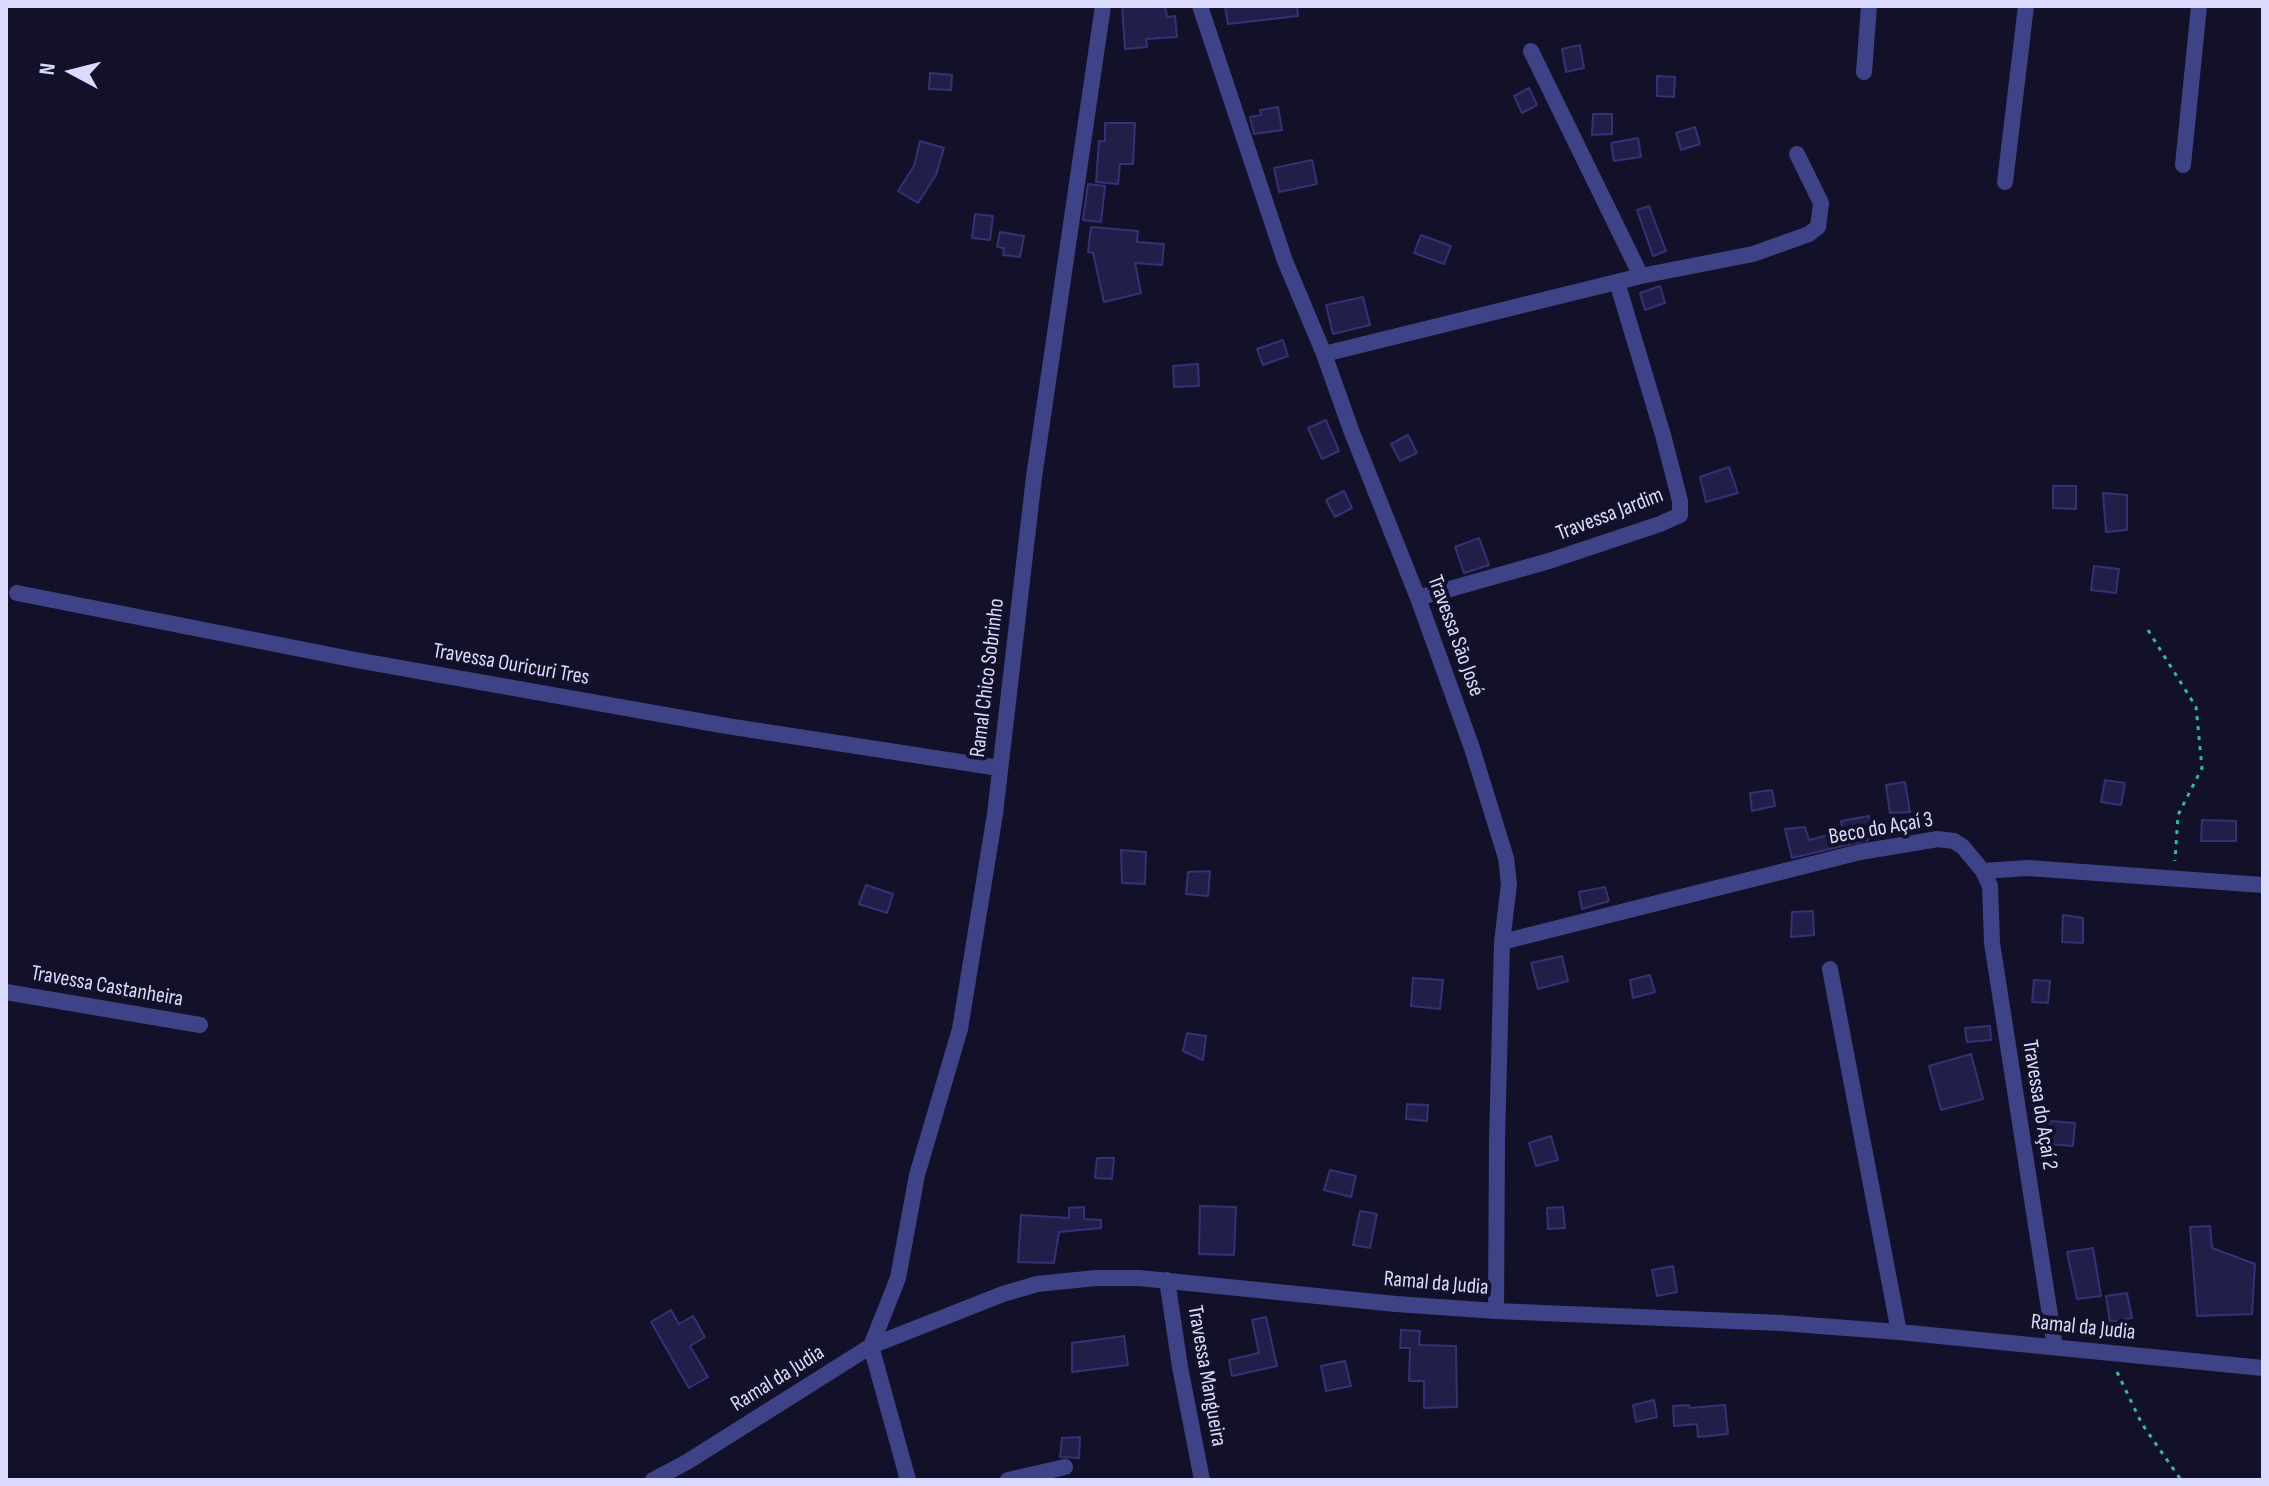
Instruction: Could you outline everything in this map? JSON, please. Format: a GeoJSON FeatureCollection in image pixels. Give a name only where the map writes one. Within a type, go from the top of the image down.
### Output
{"type":"FeatureCollection","features":[{"type":"Feature","properties":{"kind":"street","name":"Ramal Chico Sobrinho"},"geometry":{"type":"LineString","coordinates":[[871,1346],[898,1278],[917,1175],[960,1029],[995,814],[1034,477],[1103,6]]}},
{"type":"Feature","properties":{"kind":"street","name":"Travessa São José"},"geometry":{"type":"LineString","coordinates":[[1200,6],[1285,261],[1418,598],[1472,748],[1506,858],[1509,884],[1502,942],[1496,1311]]}},
{"type":"Feature","properties":{"kind":"street"},"geometry":{"type":"LineString","coordinates":[[1864,72],[1869,6]]}},
{"type":"Feature","properties":{"kind":"street"},"geometry":{"type":"LineString","coordinates":[[2005,182],[2026,6]]}},
{"type":"Feature","properties":{"kind":"street"},"geometry":{"type":"LineString","coordinates":[[2183,165],[2199,6]]}},
{"type":"Feature","properties":{"kind":"street"},"geometry":{"type":"LineString","coordinates":[[1531,51],[1641,276]]}},
{"type":"Feature","properties":{"kind":"street"},"geometry":{"type":"LineString","coordinates":[[1324,354],[1641,276],[1753,254],[1809,234],[1818,227],[1821,203],[1797,154]]}},
{"type":"Feature","properties":{"kind":"street","name":"Travessa Jardim"},"geometry":{"type":"LineString","coordinates":[[1418,598],[1549,561],[1680,515],[1680,501],[1663,435],[1617,282]]}},
{"type":"Feature","properties":{"kind":"street","name":"Travessa Ouricuri Tres"},"geometry":{"type":"LineString","coordinates":[[17,593],[356,660],[650,713],[999,768]]}},
{"type":"Feature","properties":{"kind":"street","name":"Beco do Açaí 3"},"geometry":{"type":"LineString","coordinates":[[1502,942],[1860,852],[1938,839],[1954,841],[1963,847],[1983,871]]}},
{"type":"Feature","properties":{"kind":"street"},"geometry":{"type":"LineString","coordinates":[[1983,871],[2028,868],[2263,885]]}},
{"type":"Feature","properties":{"kind":"street","name":"Travessa do Açaí 2"},"geometry":{"type":"LineString","coordinates":[[1983,871],[1990,886],[1992,943],[2055,1347]]}},
{"type":"Feature","properties":{"kind":"street"},"geometry":{"type":"LineString","coordinates":[[1830,969],[1899,1332]]}},
{"type":"Feature","properties":{"kind":"street","name":"Travessa Castanheira"},"geometry":{"type":"LineString","coordinates":[[6,992],[200,1025]]}},
{"type":"Feature","properties":{"kind":"street","name":"Ramal da Judia"},"geometry":{"type":"LineString","coordinates":[[653,1480],[687,1462],[871,1346],[1003,1294],[1037,1284],[1096,1278],[1167,1280],[1396,1304],[1496,1311],[1781,1323],[1899,1332],[2263,1368]]}},
{"type":"Feature","properties":{"kind":"street","name":"Travessa Mangueira"},"geometry":{"type":"LineString","coordinates":[[1167,1280],[1202,1480]]}},
{"type":"Feature","properties":{"kind":"street"},"geometry":{"type":"LineString","coordinates":[[871,1346],[908,1480]]}},
{"type":"Feature","properties":{"kind":"street"},"geometry":{"type":"LineString","coordinates":[[687,1462],[693,1480]]}},
{"type":"Feature","properties":{"kind":"street"},"geometry":{"type":"LineString","coordinates":[[1008,1480],[1065,1467]]}},
{"type":"Feature","properties":{"kind":"path"},"geometry":{"type":"LineString","coordinates":[[2148,630],[2196,707],[2202,768],[2178,815],[2174,877]]}},
{"type":"Feature","properties":{"kind":"path"},"geometry":{"type":"LineString","coordinates":[[2108,1354],[2142,1424],[2181,1480]]}},
{"type":"Feature","properties":{"kind":"building"},"geometry":{"type":"Polygon","coordinates":[[[1122,6],[1165,6],[1167,17],[1175,16],[1177,37],[1146,39],[1147,47],[1125,49],[1122,6]]]}},
{"type":"Feature","properties":{"kind":"building"},"geometry":{"type":"Polygon","coordinates":[[[1225,6],[1297,6],[1298,16],[1228,24],[1225,6]]]}},
{"type":"Feature","properties":{"kind":"building"},"geometry":{"type":"Polygon","coordinates":[[[1580,45],[1584,68],[1566,72],[1562,49],[1580,45]]]}},
{"type":"Feature","properties":{"kind":"building"},"geometry":{"type":"Polygon","coordinates":[[[930,73],[952,75],[951,90],[929,89],[930,73]]]}},
{"type":"Feature","properties":{"kind":"building"},"geometry":{"type":"Polygon","coordinates":[[[1657,76],[1675,77],[1674,97],[1657,96],[1657,76]]]}},
{"type":"Feature","properties":{"kind":"building"},"geometry":{"type":"Polygon","coordinates":[[[1529,88],[1537,105],[1522,113],[1514,96],[1529,88]]]}},
{"type":"Feature","properties":{"kind":"building"},"geometry":{"type":"Polygon","coordinates":[[[1278,107],[1282,130],[1254,134],[1250,117],[1261,115],[1260,110],[1278,107]]]}},
{"type":"Feature","properties":{"kind":"building"},"geometry":{"type":"Polygon","coordinates":[[[1593,114],[1612,114],[1612,134],[1592,135],[1593,114]]]}},
{"type":"Feature","properties":{"kind":"building"},"geometry":{"type":"Polygon","coordinates":[[[1105,123],[1135,123],[1133,164],[1120,164],[1118,184],[1096,182],[1099,141],[1105,141],[1105,123]]]}},
{"type":"Feature","properties":{"kind":"building"},"geometry":{"type":"Polygon","coordinates":[[[1695,127],[1700,144],[1681,150],[1676,133],[1695,127]]]}},
{"type":"Feature","properties":{"kind":"building"},"geometry":{"type":"Polygon","coordinates":[[[1638,138],[1641,157],[1614,161],[1611,143],[1638,138]]]}},
{"type":"Feature","properties":{"kind":"building"},"geometry":{"type":"Polygon","coordinates":[[[920,141],[944,148],[936,175],[918,203],[898,191],[914,166],[920,141]]]}},
{"type":"Feature","properties":{"kind":"building"},"geometry":{"type":"Polygon","coordinates":[[[1312,160],[1317,184],[1279,192],[1274,168],[1312,160]]]}},
{"type":"Feature","properties":{"kind":"building"},"geometry":{"type":"Polygon","coordinates":[[[1088,184],[1105,186],[1101,222],[1083,220],[1088,184]]]}},
{"type":"Feature","properties":{"kind":"building"},"geometry":{"type":"Polygon","coordinates":[[[1649,206],[1666,251],[1653,256],[1637,210],[1649,206]]]}},
{"type":"Feature","properties":{"kind":"building"},"geometry":{"type":"Polygon","coordinates":[[[975,214],[993,216],[990,240],[972,238],[975,214]]]}},
{"type":"Feature","properties":{"kind":"building"},"geometry":{"type":"Polygon","coordinates":[[[1091,227],[1138,231],[1137,242],[1164,244],[1162,265],[1135,263],[1141,293],[1104,302],[1093,253],[1088,252],[1091,227]]]}},
{"type":"Feature","properties":{"kind":"building"},"geometry":{"type":"Polygon","coordinates":[[[1000,232],[1024,236],[1020,257],[1003,255],[1004,248],[997,247],[1000,232]]]}},
{"type":"Feature","properties":{"kind":"building"},"geometry":{"type":"Polygon","coordinates":[[[1421,235],[1451,246],[1444,264],[1414,253],[1421,235]]]}},
{"type":"Feature","properties":{"kind":"building"},"geometry":{"type":"Polygon","coordinates":[[[1660,286],[1665,303],[1645,310],[1640,293],[1660,286]]]}},
{"type":"Feature","properties":{"kind":"building"},"geometry":{"type":"Polygon","coordinates":[[[1363,297],[1370,325],[1333,334],[1326,305],[1363,297]]]}},
{"type":"Feature","properties":{"kind":"building"},"geometry":{"type":"Polygon","coordinates":[[[1283,340],[1288,356],[1263,365],[1257,349],[1283,340]]]}},
{"type":"Feature","properties":{"kind":"building"},"geometry":{"type":"Polygon","coordinates":[[[1198,364],[1199,386],[1174,387],[1173,366],[1198,364]]]}},
{"type":"Feature","properties":{"kind":"building"},"geometry":{"type":"Polygon","coordinates":[[[1326,420],[1339,451],[1322,459],[1308,428],[1326,420]]]}},
{"type":"Feature","properties":{"kind":"building"},"geometry":{"type":"Polygon","coordinates":[[[1408,435],[1417,453],[1400,461],[1391,444],[1408,435]]]}},
{"type":"Feature","properties":{"kind":"building"},"geometry":{"type":"Polygon","coordinates":[[[1729,467],[1738,493],[1706,502],[1700,477],[1729,467]]]}},
{"type":"Feature","properties":{"kind":"building"},"geometry":{"type":"Polygon","coordinates":[[[2053,486],[2076,486],[2076,509],[2053,508],[2053,486]]]}},
{"type":"Feature","properties":{"kind":"building"},"geometry":{"type":"Polygon","coordinates":[[[1344,491],[1352,508],[1335,517],[1326,500],[1344,491]]]}},
{"type":"Feature","properties":{"kind":"building"},"geometry":{"type":"Polygon","coordinates":[[[2103,493],[2127,495],[2127,530],[2106,532],[2103,493]]]}},
{"type":"Feature","properties":{"kind":"building"},"geometry":{"type":"Polygon","coordinates":[[[1479,538],[1489,565],[1464,573],[1455,547],[1479,538]]]}},
{"type":"Feature","properties":{"kind":"building"},"geometry":{"type":"Polygon","coordinates":[[[2094,566],[2119,569],[2116,593],[2091,590],[2094,566]]]}},
{"type":"Feature","properties":{"kind":"building"},"geometry":{"type":"Polygon","coordinates":[[[2105,780],[2125,783],[2121,805],[2101,802],[2105,780]]]}},
{"type":"Feature","properties":{"kind":"building"},"geometry":{"type":"Polygon","coordinates":[[[1905,782],[1910,812],[1890,813],[1886,785],[1905,782]]]}},
{"type":"Feature","properties":{"kind":"building"},"geometry":{"type":"Polygon","coordinates":[[[1772,790],[1775,806],[1752,811],[1750,793],[1772,790]]]}},
{"type":"Feature","properties":{"kind":"building"},"geometry":{"type":"Polygon","coordinates":[[[1869,816],[1873,836],[1867,837],[1868,840],[1792,858],[1785,829],[1805,827],[1809,840],[1843,831],[1841,821],[1869,816]]]}},
{"type":"Feature","properties":{"kind":"building"},"geometry":{"type":"Polygon","coordinates":[[[2202,820],[2236,821],[2236,841],[2201,841],[2202,820]]]}},
{"type":"Feature","properties":{"kind":"building"},"geometry":{"type":"Polygon","coordinates":[[[1121,850],[1146,852],[1145,884],[1122,883],[1121,850]]]}},
{"type":"Feature","properties":{"kind":"building"},"geometry":{"type":"Polygon","coordinates":[[[1210,871],[1208,896],[1186,894],[1188,872],[1210,871]]]}},
{"type":"Feature","properties":{"kind":"building"},"geometry":{"type":"Polygon","coordinates":[[[866,885],[893,894],[887,913],[859,904],[866,885]]]}},
{"type":"Feature","properties":{"kind":"building"},"geometry":{"type":"Polygon","coordinates":[[[1605,887],[1609,901],[1582,909],[1579,892],[1605,887]]]}},
{"type":"Feature","properties":{"kind":"building"},"geometry":{"type":"Polygon","coordinates":[[[1813,911],[1814,935],[1791,937],[1792,912],[1813,911]]]}},
{"type":"Feature","properties":{"kind":"building"},"geometry":{"type":"Polygon","coordinates":[[[2063,915],[2083,918],[2083,943],[2062,942],[2063,915]]]}},
{"type":"Feature","properties":{"kind":"building"},"geometry":{"type":"Polygon","coordinates":[[[1562,956],[1568,981],[1538,989],[1531,963],[1562,956]]]}},
{"type":"Feature","properties":{"kind":"building"},"geometry":{"type":"Polygon","coordinates":[[[1650,975],[1655,992],[1633,998],[1630,980],[1650,975]]]}},
{"type":"Feature","properties":{"kind":"building"},"geometry":{"type":"Polygon","coordinates":[[[1413,978],[1443,980],[1440,1009],[1411,1006],[1413,978]]]}},
{"type":"Feature","properties":{"kind":"building"},"geometry":{"type":"Polygon","coordinates":[[[2034,980],[2050,981],[2048,1003],[2032,1002],[2034,980]]]}},
{"type":"Feature","properties":{"kind":"building"},"geometry":{"type":"Polygon","coordinates":[[[1990,1026],[1991,1040],[1967,1042],[1965,1028],[1990,1026]]]}},
{"type":"Feature","properties":{"kind":"building"},"geometry":{"type":"Polygon","coordinates":[[[1187,1033],[1206,1036],[1203,1060],[1183,1051],[1187,1033]]]}},
{"type":"Feature","properties":{"kind":"building"},"geometry":{"type":"Polygon","coordinates":[[[1971,1054],[1983,1099],[1941,1110],[1929,1066],[1971,1054]]]}},
{"type":"Feature","properties":{"kind":"building"},"geometry":{"type":"Polygon","coordinates":[[[1407,1104],[1428,1105],[1427,1121],[1406,1119],[1407,1104]]]}},
{"type":"Feature","properties":{"kind":"building"},"geometry":{"type":"Polygon","coordinates":[[[2050,1121],[2075,1123],[2073,1146],[2048,1144],[2050,1121]]]}},
{"type":"Feature","properties":{"kind":"building"},"geometry":{"type":"Polygon","coordinates":[[[1551,1136],[1558,1160],[1536,1166],[1529,1143],[1551,1136]]]}},
{"type":"Feature","properties":{"kind":"building"},"geometry":{"type":"Polygon","coordinates":[[[1097,1158],[1114,1158],[1112,1179],[1095,1178],[1097,1158]]]}},
{"type":"Feature","properties":{"kind":"building"},"geometry":{"type":"Polygon","coordinates":[[[1330,1170],[1356,1176],[1351,1197],[1324,1190],[1330,1170]]]}},
{"type":"Feature","properties":{"kind":"building"},"geometry":{"type":"Polygon","coordinates":[[[1200,1206],[1236,1207],[1234,1255],[1199,1254],[1200,1206]]]}},
{"type":"Feature","properties":{"kind":"building"},"geometry":{"type":"Polygon","coordinates":[[[1084,1207],[1084,1219],[1101,1220],[1101,1228],[1059,1232],[1054,1263],[1018,1262],[1021,1215],[1069,1218],[1069,1208],[1084,1207]]]}},
{"type":"Feature","properties":{"kind":"building"},"geometry":{"type":"Polygon","coordinates":[[[1563,1207],[1565,1228],[1548,1229],[1547,1208],[1563,1207]]]}},
{"type":"Feature","properties":{"kind":"building"},"geometry":{"type":"Polygon","coordinates":[[[1360,1211],[1377,1214],[1370,1248],[1353,1245],[1360,1211]]]}},
{"type":"Feature","properties":{"kind":"building"},"geometry":{"type":"Polygon","coordinates":[[[2210,1226],[2212,1248],[2255,1264],[2252,1314],[2197,1316],[2190,1227],[2210,1226]]]}},
{"type":"Feature","properties":{"kind":"building"},"geometry":{"type":"Polygon","coordinates":[[[2093,1248],[2101,1296],[2077,1299],[2067,1252],[2093,1248]]]}},
{"type":"Feature","properties":{"kind":"building"},"geometry":{"type":"Polygon","coordinates":[[[1673,1266],[1677,1292],[1657,1296],[1652,1270],[1673,1266]]]}},
{"type":"Feature","properties":{"kind":"building"},"geometry":{"type":"Polygon","coordinates":[[[2127,1293],[2132,1318],[2110,1322],[2106,1296],[2127,1293]]]}},
{"type":"Feature","properties":{"kind":"building"},"geometry":{"type":"Polygon","coordinates":[[[671,1310],[679,1324],[693,1316],[705,1337],[690,1346],[708,1377],[689,1388],[651,1322],[671,1310]]]}},
{"type":"Feature","properties":{"kind":"building"},"geometry":{"type":"Polygon","coordinates":[[[1266,1317],[1277,1366],[1232,1376],[1229,1360],[1259,1353],[1252,1320],[1266,1317]]]}},
{"type":"Feature","properties":{"kind":"building"},"geometry":{"type":"Polygon","coordinates":[[[1401,1330],[1420,1331],[1419,1345],[1456,1346],[1457,1407],[1424,1408],[1424,1381],[1409,1381],[1410,1348],[1400,1348],[1401,1330]]]}},
{"type":"Feature","properties":{"kind":"building"},"geometry":{"type":"Polygon","coordinates":[[[1124,1336],[1128,1365],[1072,1372],[1072,1343],[1124,1336]]]}},
{"type":"Feature","properties":{"kind":"building"},"geometry":{"type":"Polygon","coordinates":[[[1345,1361],[1351,1386],[1326,1391],[1321,1366],[1345,1361]]]}},
{"type":"Feature","properties":{"kind":"building"},"geometry":{"type":"Polygon","coordinates":[[[1654,1400],[1657,1417],[1636,1422],[1633,1405],[1654,1400]]]}},
{"type":"Feature","properties":{"kind":"building"},"geometry":{"type":"Polygon","coordinates":[[[1689,1405],[1690,1408],[1725,1405],[1728,1434],[1698,1437],[1697,1424],[1674,1426],[1673,1406],[1689,1405]]]}},
{"type":"Feature","properties":{"kind":"building"},"geometry":{"type":"Polygon","coordinates":[[[1080,1437],[1079,1458],[1060,1457],[1062,1438],[1080,1437]]]}}]}
